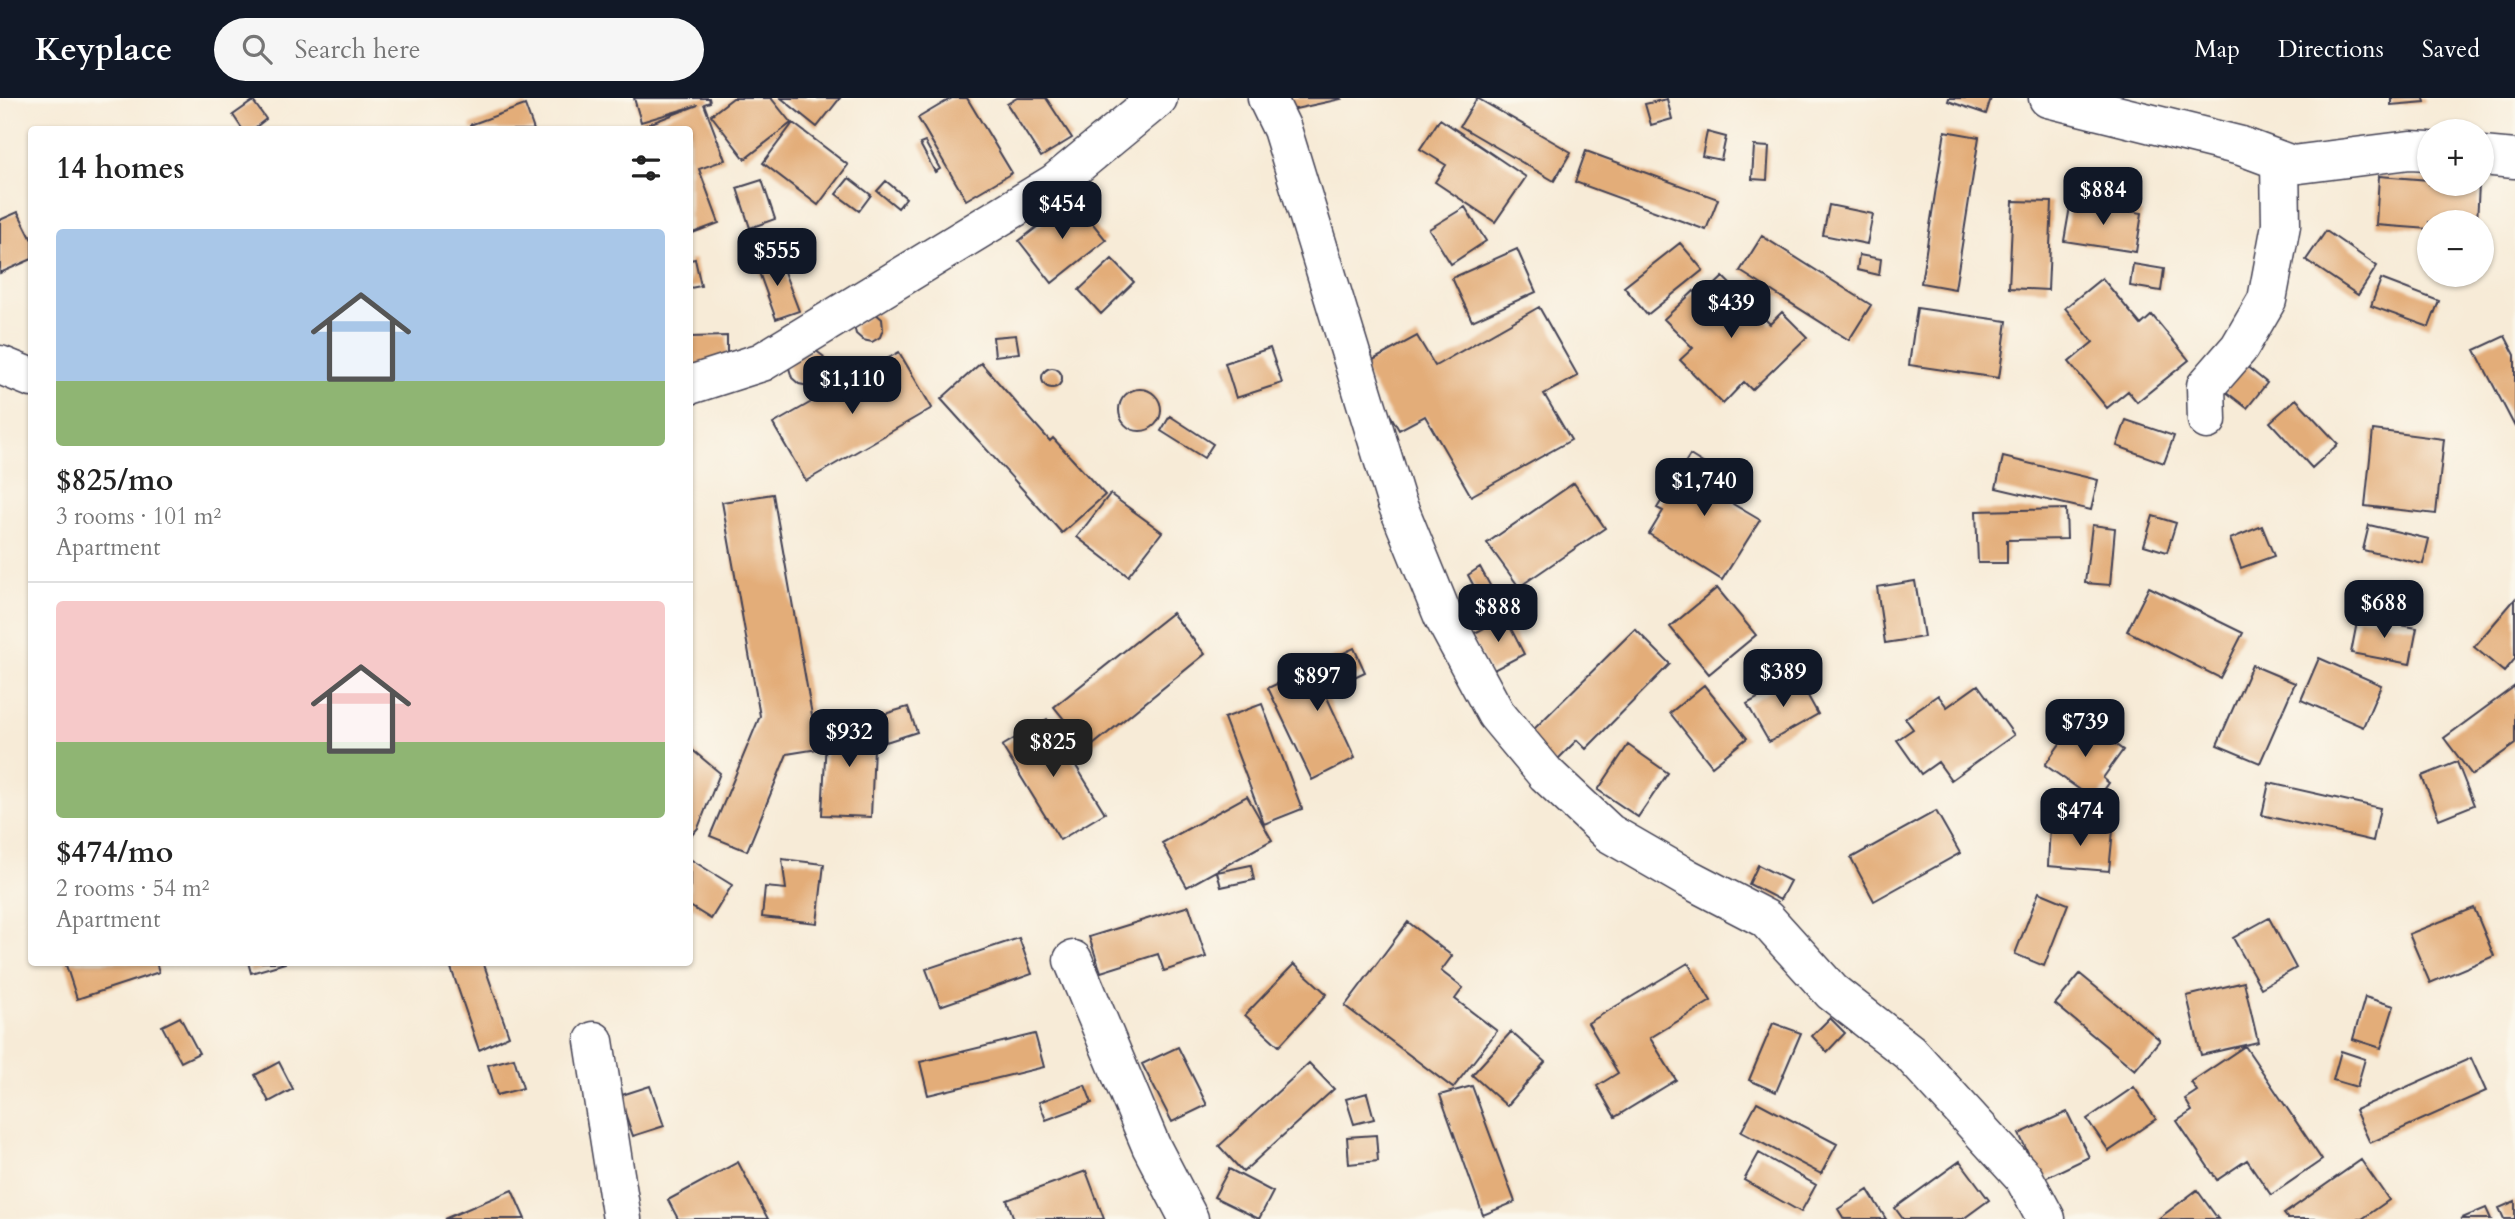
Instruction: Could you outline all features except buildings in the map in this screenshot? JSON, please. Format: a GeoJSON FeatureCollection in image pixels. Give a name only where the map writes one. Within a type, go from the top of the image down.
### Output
{"type":"FeatureCollection","features":[{"type":"Feature","properties":{"kind":"street"},"geometry":{"type":"LineString","coordinates":[[693,384],[762,362],[1055,183],[1158,98]]}},
{"type":"Feature","properties":{"kind":"street"},"geometry":{"type":"LineString","coordinates":[[1267,98],[1282,129],[1396,501],[1443,616],[1496,714],[1546,774],[1609,833],[1766,919],[1832,992],[1909,1052],[2024,1178],[2046,1219]]}},
{"type":"Feature","properties":{"kind":"street"},"geometry":{"type":"LineString","coordinates":[[2048,98],[2241,146],[2292,165],[2417,150]]}},
{"type":"Feature","properties":{"kind":"street"},"geometry":{"type":"LineString","coordinates":[[2494,157],[2515,159]]}},
{"type":"Feature","properties":{"kind":"street"},"geometry":{"type":"LineString","coordinates":[[2207,420],[2206,386],[2239,348],[2267,300],[2281,225],[2280,160]]}},
{"type":"Feature","properties":{"kind":"street"},"geometry":{"type":"LineString","coordinates":[[0,365],[28,376]]}},
{"type":"Feature","properties":{"kind":"street"},"geometry":{"type":"LineString","coordinates":[[1073,960],[1151,1146],[1189,1219]]}},
{"type":"Feature","properties":{"kind":"street"},"geometry":{"type":"LineString","coordinates":[[594,1041],[622,1219]]}}]}
